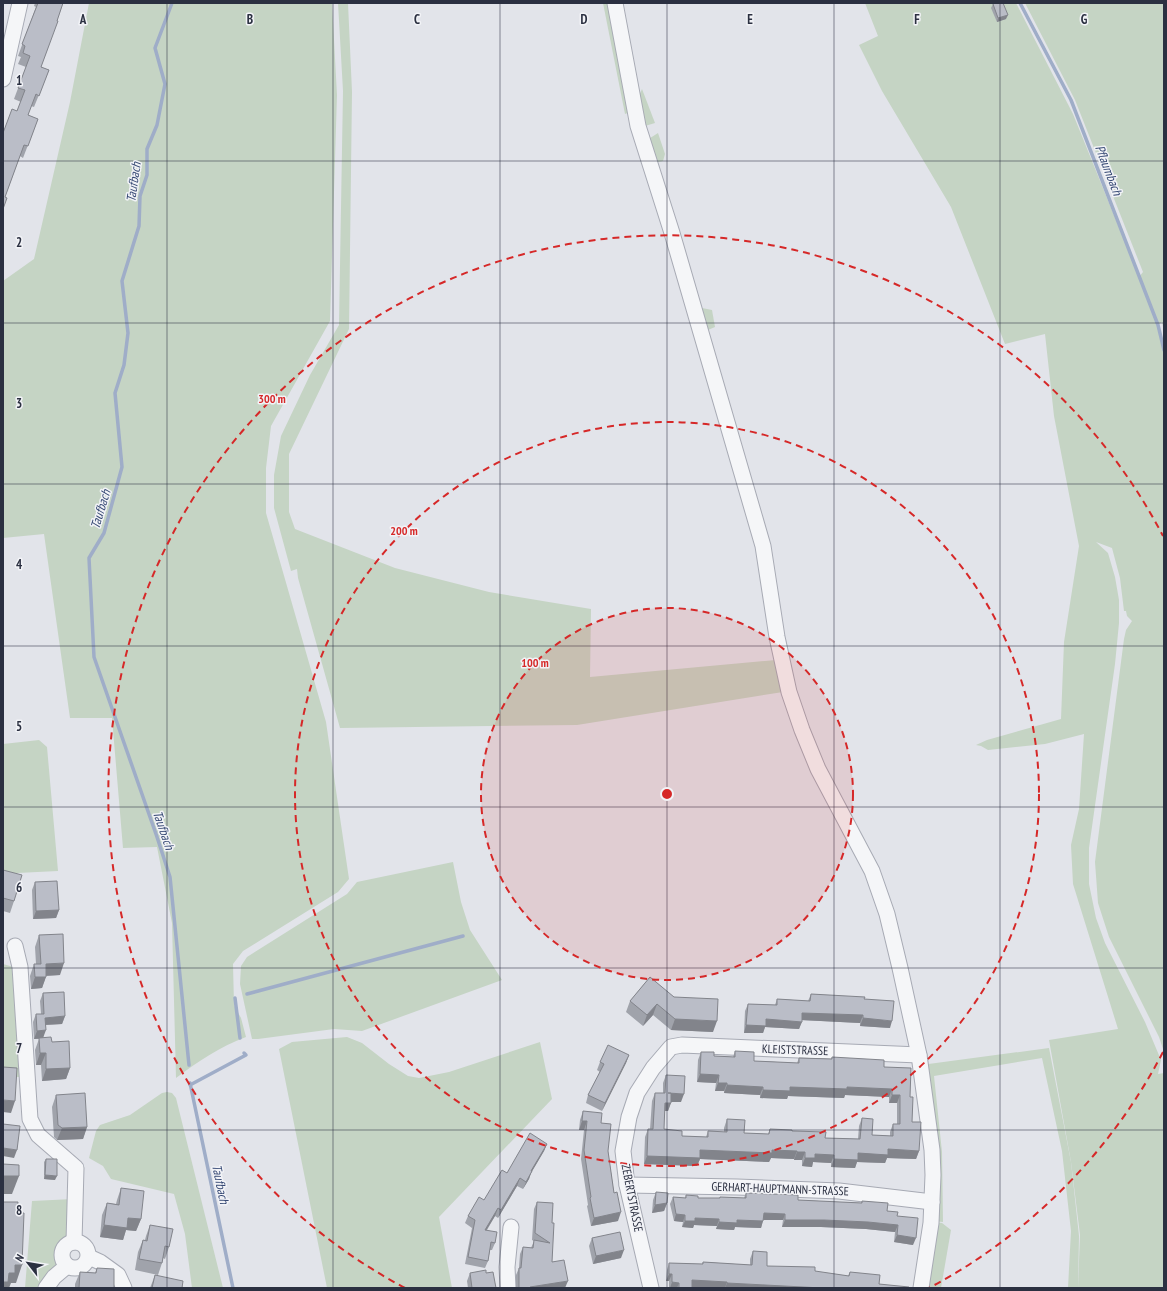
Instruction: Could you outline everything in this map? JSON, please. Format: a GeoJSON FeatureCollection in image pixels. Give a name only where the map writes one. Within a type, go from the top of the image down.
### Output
{"type":"FeatureCollection","features":[{"type":"Feature","properties":{"kind":"street"},"geometry":{"type":"LineString","coordinates":[[3,79],[20,3]]}},
{"type":"Feature","properties":{"kind":"street"},"geometry":{"type":"LineString","coordinates":[[615,3],[638,126],[672,232],[763,546],[777,637],[789,692],[802,730],[818,769],[872,871],[887,914],[900,968],[919,1055],[932,1150],[931,1223],[921,1288]]}},
{"type":"Feature","properties":{"kind":"street"},"geometry":{"type":"LineString","coordinates":[[15,946],[20,967],[30,1119],[38,1135],[76,1168],[74,1242]]}},
{"type":"Feature","properties":{"kind":"street","name":"KLEISTSTRASSE"},"geometry":{"type":"LineString","coordinates":[[671,1047],[682,1045],[919,1055]]}},
{"type":"Feature","properties":{"kind":"street","name":"ZEBERTSTRASSE"},"geometry":{"type":"LineString","coordinates":[[652,1288],[627,1186],[624,1151],[629,1117],[637,1093],[653,1068],[671,1047]]}},
{"type":"Feature","properties":{"kind":"street","name":"GERHART-HAUPTMANN-STRASSE"},"geometry":{"type":"LineString","coordinates":[[627,1186],[737,1187],[839,1191],[932,1202]]}},
{"type":"Feature","properties":{"kind":"street"},"geometry":{"type":"LineString","coordinates":[[508,1288],[507,1267],[511,1227]]}},
{"type":"Feature","properties":{"kind":"street"},"geometry":{"type":"LineString","coordinates":[[74,1242],[83,1244],[89,1257],[85,1265],[81,1268],[71,1268],[64,1263],[62,1254],[66,1246],[74,1242]]}},
{"type":"Feature","properties":{"kind":"street"},"geometry":{"type":"LineString","coordinates":[[89,1257],[100,1262],[118,1275],[124,1288]]}},
{"type":"Feature","properties":{"kind":"street"},"geometry":{"type":"LineString","coordinates":[[46,1288],[67,1266]]}},
{"type":"Feature","properties":{"kind":"green space"},"geometry":{"type":"Polygon","coordinates":[[[89,3],[332,3],[337,95],[330,321],[271,426],[266,468],[266,513],[326,722],[349,879],[338,892],[243,951],[233,964],[234,1005],[241,1018],[246,1037],[227,1045],[176,1078],[172,923],[157,847],[123,848],[112,718],[70,718],[44,534],[3,538],[3,281],[34,259],[70,102],[89,3]]]}},
{"type":"Feature","properties":{"kind":"green space"},"geometry":{"type":"Polygon","coordinates":[[[338,3],[348,3],[352,92],[349,329],[289,454],[289,512],[295,529],[395,568],[489,592],[591,609],[590,677],[776,660],[783,692],[577,725],[340,728],[298,578],[297,569],[291,571],[274,508],[274,475],[281,436],[310,375],[339,325],[343,91],[338,3]]]}},
{"type":"Feature","properties":{"kind":"green space"},"geometry":{"type":"Polygon","coordinates":[[[603,3],[610,3],[630,112],[625,114],[603,3]]]}},
{"type":"Feature","properties":{"kind":"green space"},"geometry":{"type":"Polygon","coordinates":[[[865,3],[1016,3],[1073,114],[1139,277],[1143,272],[1075,100],[1025,3],[1164,3],[1164,332],[1162,322],[1158,325],[1164,352],[1164,1052],[1159,1037],[1109,937],[1098,903],[1095,862],[1124,639],[1126,630],[1132,621],[1127,616],[1126,611],[1124,611],[1120,578],[1112,548],[1096,542],[1108,553],[1115,577],[1119,600],[1119,623],[1115,664],[1089,848],[1089,884],[1096,918],[1105,943],[1145,1022],[1161,1060],[1158,1074],[1164,1073],[1163,1288],[1078,1288],[1080,1235],[1071,1162],[1049,1040],[1118,1029],[1073,884],[1071,845],[1079,809],[1084,734],[1045,744],[988,750],[976,745],[987,740],[1061,719],[1064,642],[1079,546],[1054,416],[1045,334],[1005,344],[951,207],[882,91],[859,45],[878,36],[865,3]]]}},
{"type":"Feature","properties":{"kind":"green space"},"geometry":{"type":"Polygon","coordinates":[[[642,89],[655,123],[645,126],[637,101],[642,89]]]}},
{"type":"Feature","properties":{"kind":"green space"},"geometry":{"type":"Polygon","coordinates":[[[658,133],[665,154],[663,161],[654,163],[647,140],[658,133]]]}},
{"type":"Feature","properties":{"kind":"green space"},"geometry":{"type":"Polygon","coordinates":[[[702,308],[712,310],[715,327],[708,330],[702,308]]]}},
{"type":"Feature","properties":{"kind":"green space"},"geometry":{"type":"Polygon","coordinates":[[[39,740],[47,747],[58,871],[3,875],[3,744],[39,740]]]}},
{"type":"Feature","properties":{"kind":"green space"},"geometry":{"type":"Polygon","coordinates":[[[453,862],[461,902],[470,930],[502,980],[362,1031],[334,1029],[252,1039],[240,984],[241,966],[247,957],[347,894],[357,882],[453,862]]]}},
{"type":"Feature","properties":{"kind":"green space"},"geometry":{"type":"Polygon","coordinates":[[[3,964],[17,968],[23,1077],[3,1077],[3,964]]]}},
{"type":"Feature","properties":{"kind":"green space"},"geometry":{"type":"Polygon","coordinates":[[[347,1037],[362,1043],[389,1064],[408,1076],[419,1078],[449,1072],[540,1042],[552,1099],[439,1217],[452,1288],[327,1288],[279,1049],[292,1042],[347,1037]]]}},
{"type":"Feature","properties":{"kind":"green space"},"geometry":{"type":"Polygon","coordinates":[[[1049,1048],[1071,1162],[1079,1236],[1078,1288],[1068,1288],[1071,1231],[1062,1151],[1042,1058],[934,1076],[942,1152],[943,1222],[933,1221],[921,1065],[1049,1048]]]}},
{"type":"Feature","properties":{"kind":"green space"},"geometry":{"type":"Polygon","coordinates":[[[162,1093],[172,1093],[176,1098],[223,1288],[192,1288],[185,1234],[174,1194],[111,1179],[103,1166],[89,1158],[96,1131],[100,1125],[130,1115],[162,1093]]]}},
{"type":"Feature","properties":{"kind":"green space"},"geometry":{"type":"Polygon","coordinates":[[[73,1199],[71,1239],[63,1243],[59,1256],[62,1266],[42,1288],[25,1288],[32,1201],[73,1199]]]}},
{"type":"Feature","properties":{"kind":"green space"},"geometry":{"type":"Polygon","coordinates":[[[934,1222],[942,1223],[951,1230],[941,1288],[923,1288],[934,1222]]]}},
{"type":"Feature","properties":{"kind":"building"},"geometry":{"type":"Polygon","coordinates":[[[38,3],[63,3],[41,67],[49,70],[39,96],[36,94],[28,115],[38,119],[28,146],[24,145],[5,197],[7,198],[3,209],[3,133],[12,109],[17,111],[25,90],[18,88],[30,56],[23,53],[25,46],[22,44],[38,3]]]}},
{"type":"Feature","properties":{"kind":"building"},"geometry":{"type":"Polygon","coordinates":[[[1003,3],[1008,15],[998,18],[993,4],[1003,3]]]}},
{"type":"Feature","properties":{"kind":"building"},"geometry":{"type":"Polygon","coordinates":[[[3,870],[22,875],[14,901],[3,898],[3,870]]]}},
{"type":"Feature","properties":{"kind":"building"},"geometry":{"type":"Polygon","coordinates":[[[57,881],[59,910],[36,911],[35,882],[57,881]]]}},
{"type":"Feature","properties":{"kind":"building"},"geometry":{"type":"Polygon","coordinates":[[[63,934],[64,963],[46,964],[46,977],[35,977],[34,964],[41,964],[39,935],[63,934]]]}},
{"type":"Feature","properties":{"kind":"building"},"geometry":{"type":"Polygon","coordinates":[[[650,977],[674,997],[718,999],[717,1021],[675,1019],[657,1004],[647,1015],[630,1001],[650,977]]]}},
{"type":"Feature","properties":{"kind":"building"},"geometry":{"type":"Polygon","coordinates":[[[64,992],[65,1016],[45,1018],[46,1030],[37,1031],[36,1014],[44,1014],[43,993],[64,992]]]}},
{"type":"Feature","properties":{"kind":"building"},"geometry":{"type":"Polygon","coordinates":[[[811,994],[865,997],[864,999],[894,1001],[892,1021],[863,1018],[863,1015],[802,1013],[802,1022],[766,1019],[766,1026],[746,1025],[748,1004],[777,1005],[777,999],[810,1001],[811,994]]]}},
{"type":"Feature","properties":{"kind":"building"},"geometry":{"type":"Polygon","coordinates":[[[51,1037],[52,1042],[69,1041],[70,1068],[46,1069],[46,1053],[40,1053],[39,1038],[51,1037]]]}},
{"type":"Feature","properties":{"kind":"building"},"geometry":{"type":"Polygon","coordinates":[[[608,1045],[629,1055],[605,1103],[588,1095],[604,1064],[600,1062],[608,1045]]]}},
{"type":"Feature","properties":{"kind":"building"},"geometry":{"type":"Polygon","coordinates":[[[735,1051],[754,1052],[754,1061],[799,1063],[799,1058],[832,1059],[832,1057],[884,1060],[884,1067],[911,1068],[910,1097],[913,1097],[912,1122],[921,1122],[919,1151],[888,1149],[888,1155],[858,1153],[858,1160],[834,1159],[834,1155],[815,1154],[815,1158],[805,1158],[805,1152],[772,1150],[772,1153],[700,1150],[700,1158],[647,1156],[648,1129],[653,1129],[655,1093],[665,1093],[666,1075],[685,1076],[684,1094],[671,1093],[671,1103],[665,1103],[664,1129],[682,1131],[682,1136],[708,1137],[708,1131],[727,1132],[727,1119],[745,1120],[744,1133],[769,1134],[770,1129],[792,1130],[826,1132],[825,1138],[860,1139],[862,1118],[873,1119],[872,1135],[893,1136],[893,1124],[900,1124],[900,1095],[892,1095],[892,1089],[790,1087],[790,1091],[763,1090],[763,1087],[718,1083],[719,1075],[700,1074],[701,1052],[714,1052],[714,1056],[735,1057],[735,1051]]]}},
{"type":"Feature","properties":{"kind":"building"},"geometry":{"type":"Polygon","coordinates":[[[3,1067],[17,1068],[15,1101],[3,1100],[3,1067]]]}},
{"type":"Feature","properties":{"kind":"building"},"geometry":{"type":"Polygon","coordinates":[[[85,1093],[87,1127],[62,1128],[58,1125],[56,1095],[85,1093]]]}},
{"type":"Feature","properties":{"kind":"building"},"geometry":{"type":"Polygon","coordinates":[[[583,1111],[602,1113],[601,1123],[611,1124],[608,1151],[614,1193],[617,1192],[621,1212],[594,1218],[584,1150],[587,1121],[582,1121],[583,1111]]]}},
{"type":"Feature","properties":{"kind":"building"},"geometry":{"type":"Polygon","coordinates":[[[3,1124],[20,1126],[17,1150],[3,1148],[3,1124]]]}},
{"type":"Feature","properties":{"kind":"building"},"geometry":{"type":"Polygon","coordinates":[[[530,1133],[547,1144],[526,1182],[520,1178],[501,1210],[498,1208],[485,1230],[497,1232],[495,1243],[491,1242],[488,1261],[468,1257],[475,1220],[468,1216],[479,1197],[484,1200],[502,1170],[507,1173],[530,1133]]]}},
{"type":"Feature","properties":{"kind":"building"},"geometry":{"type":"Polygon","coordinates":[[[46,1159],[57,1159],[57,1176],[45,1175],[46,1159]]]}},
{"type":"Feature","properties":{"kind":"building"},"geometry":{"type":"Polygon","coordinates":[[[3,1164],[19,1165],[19,1176],[3,1176],[3,1164]]]}},
{"type":"Feature","properties":{"kind":"building"},"geometry":{"type":"Polygon","coordinates":[[[121,1188],[144,1191],[141,1219],[128,1218],[127,1228],[104,1225],[107,1203],[119,1205],[121,1188]]]}},
{"type":"Feature","properties":{"kind":"building"},"geometry":{"type":"Polygon","coordinates":[[[656,1192],[668,1193],[667,1203],[655,1205],[656,1192]]]}},
{"type":"Feature","properties":{"kind":"building"},"geometry":{"type":"Polygon","coordinates":[[[746,1193],[798,1195],[798,1200],[888,1203],[887,1211],[898,1212],[897,1216],[918,1218],[916,1238],[897,1235],[898,1225],[824,1220],[785,1220],[785,1214],[764,1213],[763,1221],[737,1220],[737,1223],[719,1222],[719,1219],[695,1218],[695,1221],[685,1221],[685,1215],[676,1214],[673,1197],[686,1198],[686,1195],[698,1196],[698,1198],[746,1198],[746,1193]]]}},
{"type":"Feature","properties":{"kind":"building"},"geometry":{"type":"Polygon","coordinates":[[[3,1202],[18,1202],[17,1213],[24,1213],[22,1265],[15,1265],[15,1273],[9,1273],[8,1282],[3,1282],[3,1202]]]}},
{"type":"Feature","properties":{"kind":"building"},"geometry":{"type":"Polygon","coordinates":[[[537,1202],[553,1203],[552,1223],[554,1223],[552,1262],[564,1260],[568,1281],[530,1288],[519,1288],[519,1268],[521,1268],[523,1247],[533,1248],[534,1240],[550,1243],[535,1233],[537,1202]]]}},
{"type":"Feature","properties":{"kind":"building"},"geometry":{"type":"Polygon","coordinates":[[[150,1225],[173,1229],[169,1247],[165,1246],[162,1263],[139,1259],[143,1240],[147,1241],[150,1225]]]}},
{"type":"Feature","properties":{"kind":"building"},"geometry":{"type":"Polygon","coordinates":[[[620,1232],[624,1250],[596,1256],[592,1238],[620,1232]]]}},
{"type":"Feature","properties":{"kind":"building"},"geometry":{"type":"Polygon","coordinates":[[[753,1251],[767,1252],[767,1266],[815,1267],[815,1271],[849,1276],[850,1272],[880,1275],[879,1284],[909,1288],[822,1288],[692,1280],[692,1288],[679,1288],[679,1283],[672,1282],[672,1274],[669,1274],[669,1263],[703,1264],[703,1262],[752,1265],[753,1251]]]}},
{"type":"Feature","properties":{"kind":"building"},"geometry":{"type":"Polygon","coordinates":[[[97,1268],[114,1269],[114,1288],[79,1288],[80,1272],[96,1273],[97,1268]]]}},
{"type":"Feature","properties":{"kind":"building"},"geometry":{"type":"Polygon","coordinates":[[[486,1270],[486,1273],[493,1272],[496,1288],[472,1288],[470,1273],[486,1270]]]}},
{"type":"Feature","properties":{"kind":"building"},"geometry":{"type":"Polygon","coordinates":[[[155,1275],[183,1281],[182,1288],[152,1288],[155,1275]]]}},
{"type":"Feature","properties":{"kind":"waterway","name":"Taufbach"},"geometry":{"type":"LineString","coordinates":[[172,3],[155,48],[165,84],[157,125],[147,149],[147,175],[140,196],[139,226],[122,281],[128,333],[124,365],[115,393],[122,467],[104,533],[89,558],[94,657],[170,877],[189,1065]]}},
{"type":"Feature","properties":{"kind":"waterway","name":"Pflaumbach"},"geometry":{"type":"LineString","coordinates":[[1020,3],[1071,100],[1158,325],[1164,350]]}},
{"type":"Feature","properties":{"kind":"waterway"},"geometry":{"type":"LineString","coordinates":[[247,994],[463,936]]}},
{"type":"Feature","properties":{"kind":"waterway"},"geometry":{"type":"LineString","coordinates":[[235,998],[240,1038]]}},
{"type":"Feature","properties":{"kind":"waterway"},"geometry":{"type":"LineString","coordinates":[[190,1085],[246,1055],[244,1053]]}},
{"type":"Feature","properties":{"kind":"waterway","name":"Taufbach"},"geometry":{"type":"LineString","coordinates":[[190,1083],[233,1288]]}}]}
